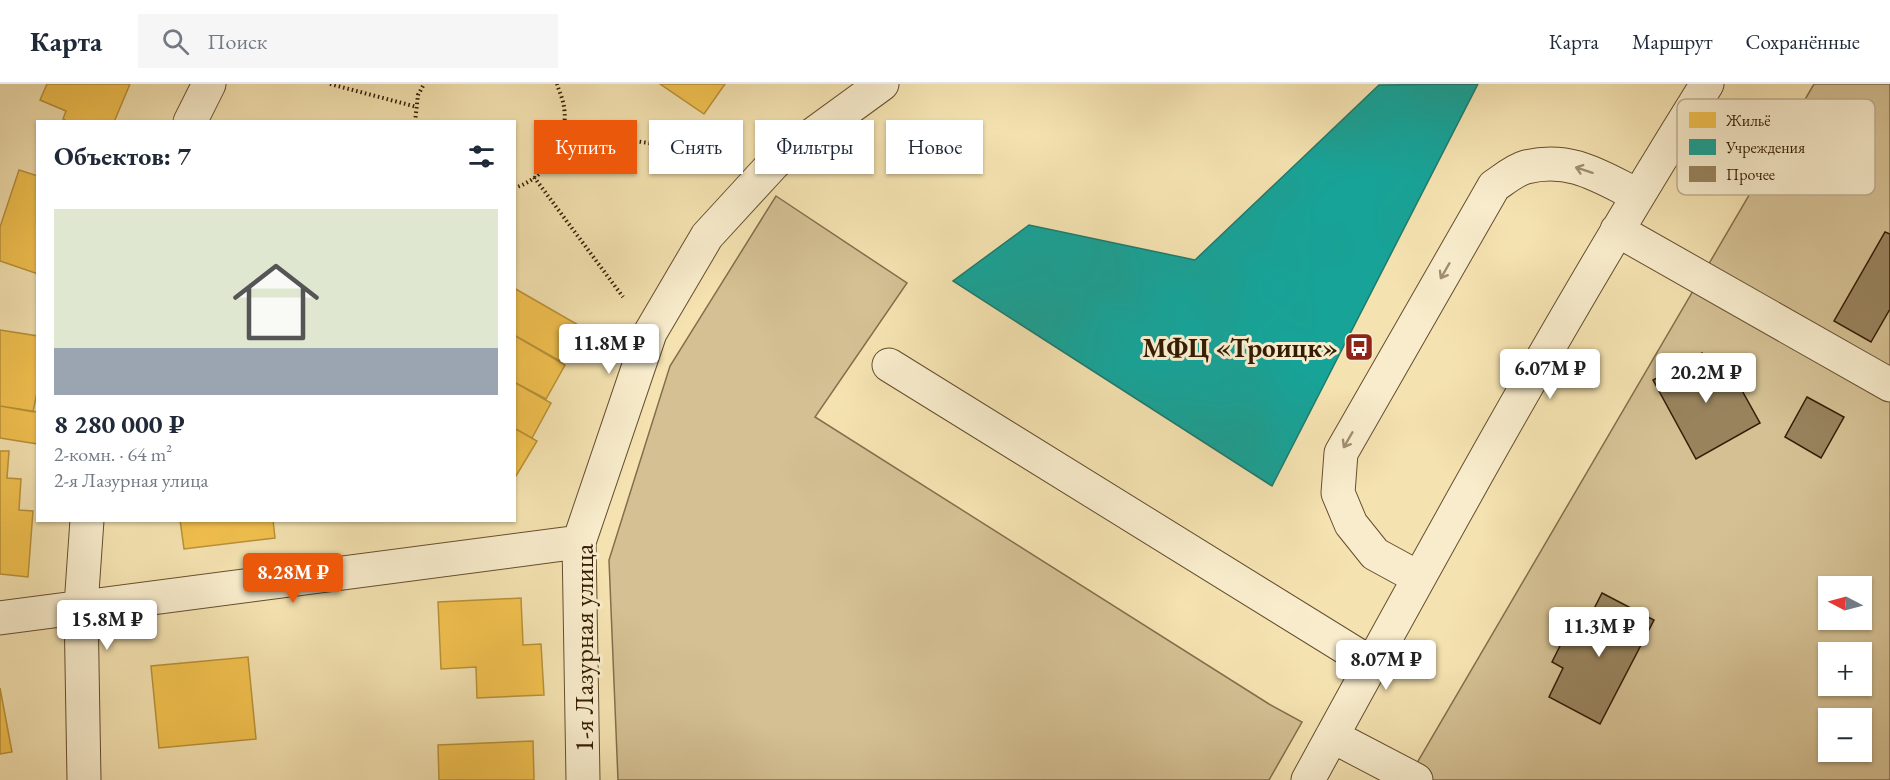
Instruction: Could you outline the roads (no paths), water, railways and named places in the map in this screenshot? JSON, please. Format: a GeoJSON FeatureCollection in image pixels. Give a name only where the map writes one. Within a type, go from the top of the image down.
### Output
{"type":"FeatureCollection","features":[{"type":"Feature","properties":{"kind":"street"},"geometry":{"type":"LineString","coordinates":[[191,120],[209,84]]}},
{"type":"Feature","properties":{"kind":"street","name":"1-я Лазурная улица"},"geometry":{"type":"LineString","coordinates":[[583,780],[579,542],[650,333],[707,236],[774,162],[882,84]]}},
{"type":"Feature","properties":{"kind":"street"},"geometry":{"type":"LineString","coordinates":[[1698,99],[1707,84]]}},
{"type":"Feature","properties":{"kind":"street"},"geometry":{"type":"LineString","coordinates":[[1308,780],[1419,578],[1617,230],[1677,132]]}},
{"type":"Feature","properties":{"kind":"street"},"geometry":{"type":"LineString","coordinates":[[1419,578],[1375,554],[1351,524],[1338,493],[1341,453],[1494,186],[1524,167],[1557,163],[1586,169],[1637,195]]}},
{"type":"Feature","properties":{"kind":"street"},"geometry":{"type":"LineString","coordinates":[[1617,230],[1890,385]]}},
{"type":"Feature","properties":{"kind":"street"},"geometry":{"type":"LineString","coordinates":[[889,365],[1372,664]]}},
{"type":"Feature","properties":{"kind":"street"},"geometry":{"type":"LineString","coordinates":[[84,780],[81,606],[87,522]]}},
{"type":"Feature","properties":{"kind":"street"},"geometry":{"type":"LineString","coordinates":[[0,618],[579,542]]}},
{"type":"Feature","properties":{"kind":"street"},"geometry":{"type":"LineString","coordinates":[[1332,736],[1416,780]]}},
{"type":"Feature","properties":{"kind":"place","name":"МФЦ «Троицк»"},"geometry":{"type":"Point","coordinates":[1359,347]}}]}
